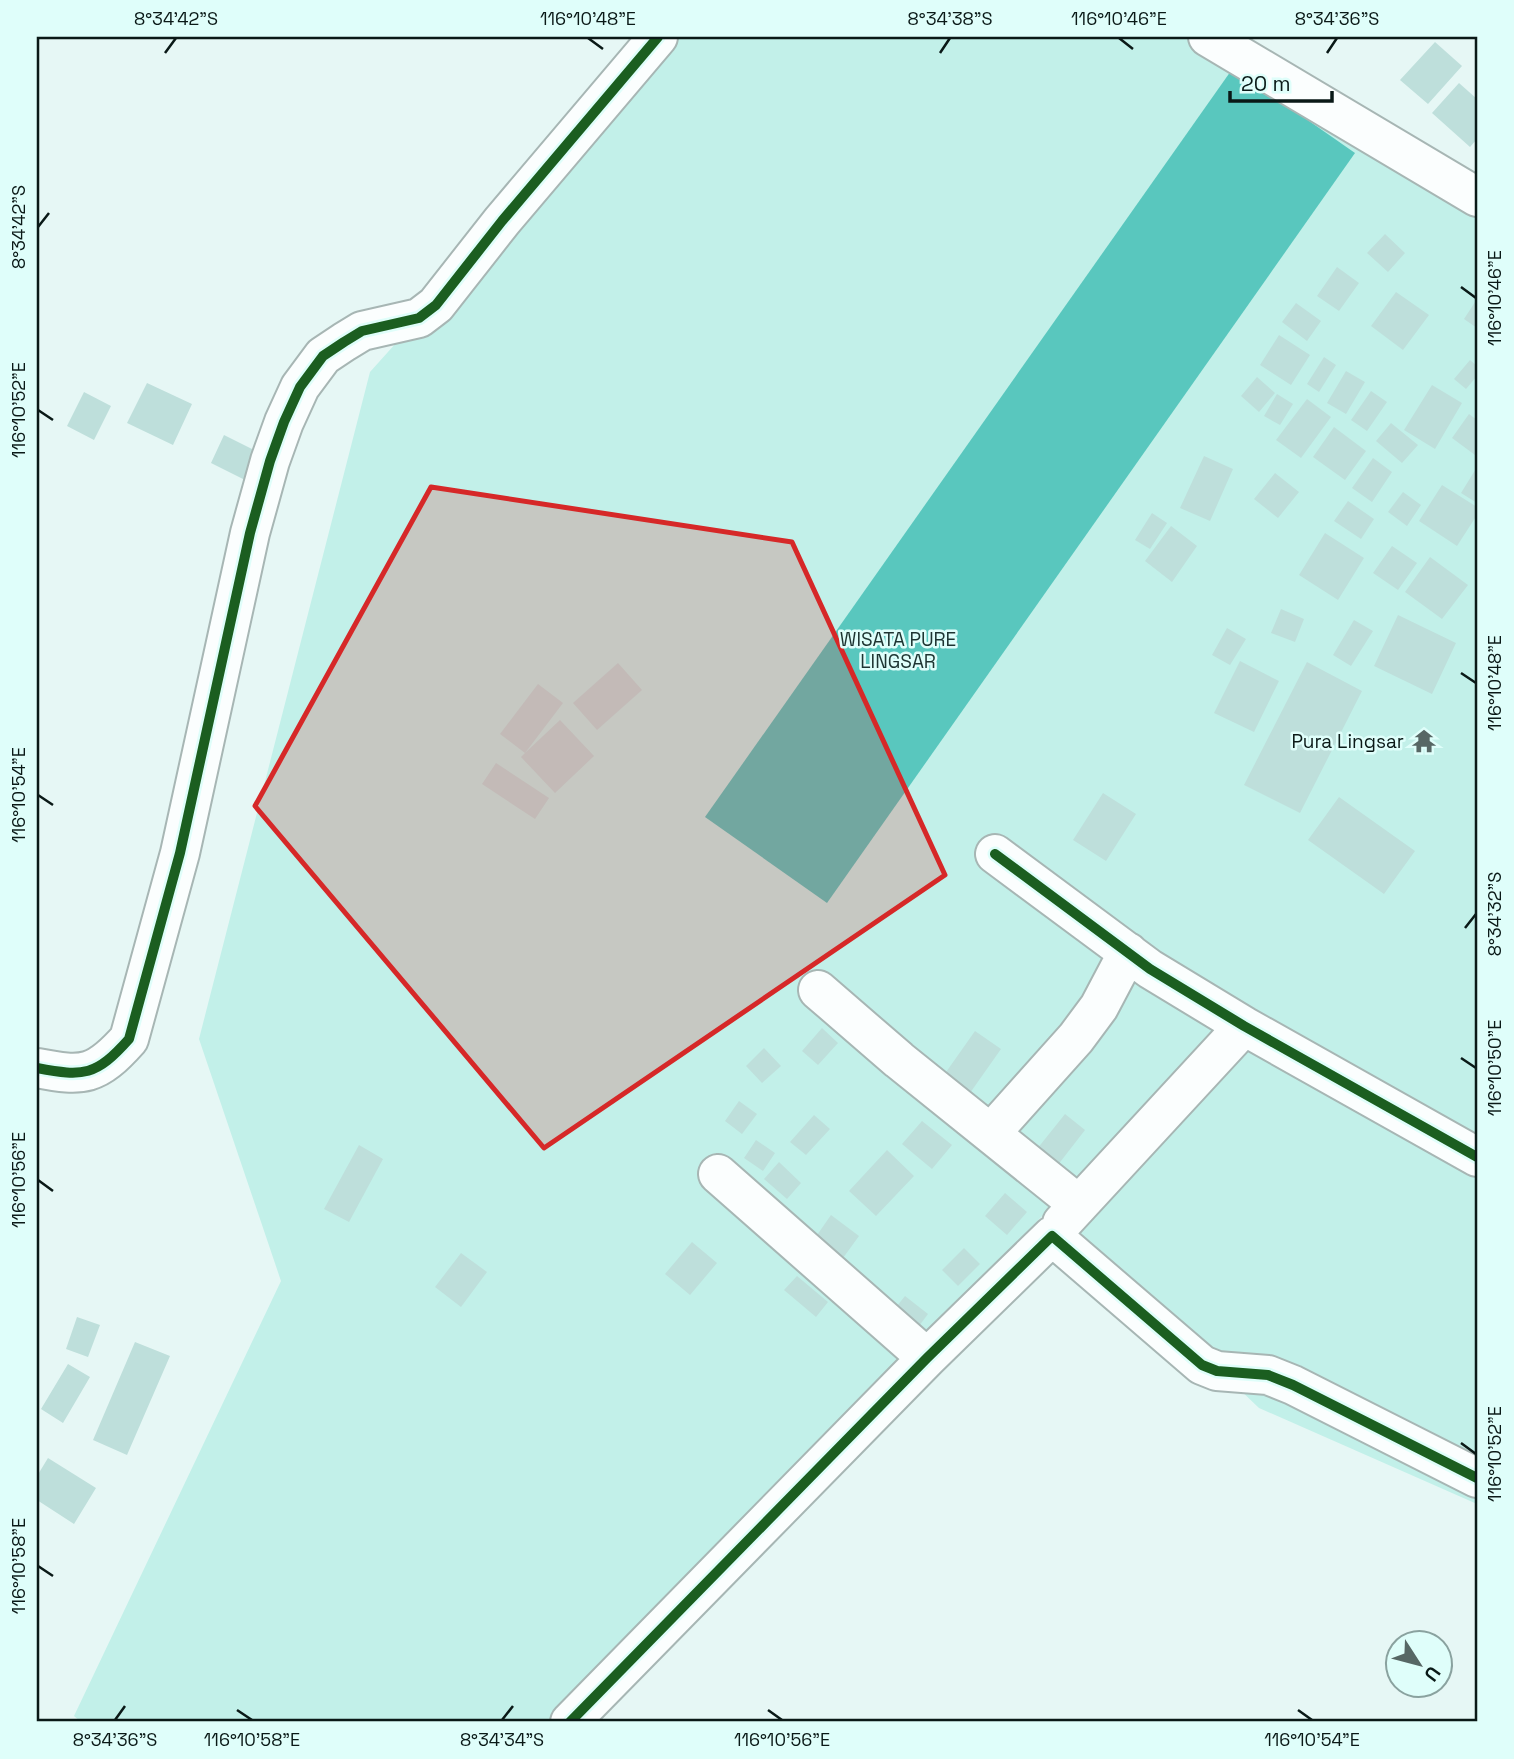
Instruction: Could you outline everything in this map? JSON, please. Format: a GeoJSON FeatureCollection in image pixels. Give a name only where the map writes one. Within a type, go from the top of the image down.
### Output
{"type":"FeatureCollection","features":[{"type":"Feature","properties":{"kind":"street"},"geometry":{"type":"LineString","coordinates":[[37,1068],[67,1074],[88,1071],[110,1060],[129,1039],[180,853],[250,533],[270,461],[300,387],[323,356],[362,331],[419,318],[447,294],[502,221],[658,37]]}},
{"type":"Feature","properties":{"kind":"street"},"geometry":{"type":"LineString","coordinates":[[1208,37],[1477,197]]}},
{"type":"Feature","properties":{"kind":"street"},"geometry":{"type":"LineString","coordinates":[[995,854],[1150,969],[1244,1026],[1477,1157]]}},
{"type":"Feature","properties":{"kind":"street"},"geometry":{"type":"LineString","coordinates":[[991,1133],[1076,1038],[1099,1007],[1128,952]]}},
{"type":"Feature","properties":{"kind":"street"},"geometry":{"type":"LineString","coordinates":[[818,990],[899,1060],[1078,1204]]}},
{"type":"Feature","properties":{"kind":"street"},"geometry":{"type":"LineString","coordinates":[[570,1722],[927,1358],[1052,1236],[1078,1204],[1244,1026]]}},
{"type":"Feature","properties":{"kind":"street"},"geometry":{"type":"LineString","coordinates":[[718,1174],[927,1358]]}},
{"type":"Feature","properties":{"kind":"street"},"geometry":{"type":"LineString","coordinates":[[1052,1236],[1202,1365],[1217,1371],[1268,1375],[1293,1385],[1477,1478]]}},
{"type":"Feature","properties":{"kind":"highlighted area"},"geometry":{"type":"Polygon","coordinates":[[[431,487],[792,542],[945,875],[544,1148],[255,806],[431,487]]]}},
{"type":"Feature","properties":{"kind":"green space","name":"WISATA PURE LINGSAR"},"geometry":{"type":"Polygon","coordinates":[[[671,37],[1204,37],[1477,206],[1477,1504],[1259,1408],[1050,1208],[552,1722],[81,1722],[74,1716],[281,1281],[199,1039],[370,372],[671,37]]]}},
{"type":"Feature","properties":{"kind":"water"},"geometry":{"type":"Polygon","coordinates":[[[1233,68],[1355,153],[827,903],[705,817],[1233,68]]]}},
{"type":"Feature","properties":{"kind":"building"},"geometry":{"type":"Polygon","coordinates":[[[1435,42],[1462,66],[1428,104],[1400,80],[1435,42]]]}},
{"type":"Feature","properties":{"kind":"building"},"geometry":{"type":"Polygon","coordinates":[[[1459,83],[1477,99],[1477,139],[1470,147],[1432,113],[1459,83]]]}},
{"type":"Feature","properties":{"kind":"building"},"geometry":{"type":"Polygon","coordinates":[[[1385,234],[1405,253],[1388,272],[1367,253],[1385,234]]]}},
{"type":"Feature","properties":{"kind":"building"},"geometry":{"type":"Polygon","coordinates":[[[1337,267],[1359,283],[1339,311],[1317,296],[1337,267]]]}},
{"type":"Feature","properties":{"kind":"building"},"geometry":{"type":"Polygon","coordinates":[[[1396,292],[1429,315],[1403,350],[1371,326],[1396,292]]]}},
{"type":"Feature","properties":{"kind":"building"},"geometry":{"type":"Polygon","coordinates":[[[1477,299],[1477,328],[1464,319],[1477,299]]]}},
{"type":"Feature","properties":{"kind":"building"},"geometry":{"type":"Polygon","coordinates":[[[1296,303],[1321,321],[1307,341],[1282,322],[1296,303]]]}},
{"type":"Feature","properties":{"kind":"building"},"geometry":{"type":"Polygon","coordinates":[[[1279,335],[1310,355],[1291,385],[1260,365],[1279,335]]]}},
{"type":"Feature","properties":{"kind":"building"},"geometry":{"type":"Polygon","coordinates":[[[1324,357],[1336,365],[1319,392],[1307,384],[1324,357]]]}},
{"type":"Feature","properties":{"kind":"building"},"geometry":{"type":"Polygon","coordinates":[[[1470,360],[1477,366],[1477,376],[1466,389],[1454,379],[1470,360]]]}},
{"type":"Feature","properties":{"kind":"building"},"geometry":{"type":"Polygon","coordinates":[[[1346,371],[1365,382],[1346,414],[1327,403],[1346,371]]]}},
{"type":"Feature","properties":{"kind":"building"},"geometry":{"type":"Polygon","coordinates":[[[1257,377],[1275,393],[1259,412],[1241,396],[1257,377]]]}},
{"type":"Feature","properties":{"kind":"building"},"geometry":{"type":"Polygon","coordinates":[[[147,383],[192,404],[173,445],[127,423],[147,383]]]}},
{"type":"Feature","properties":{"kind":"building"},"geometry":{"type":"Polygon","coordinates":[[[1432,385],[1462,403],[1435,449],[1404,430],[1432,385]]]}},
{"type":"Feature","properties":{"kind":"building"},"geometry":{"type":"Polygon","coordinates":[[[1371,391],[1387,402],[1367,431],[1351,420],[1371,391]]]}},
{"type":"Feature","properties":{"kind":"building"},"geometry":{"type":"Polygon","coordinates":[[[84,392],[111,406],[94,440],[67,426],[84,392]]]}},
{"type":"Feature","properties":{"kind":"building"},"geometry":{"type":"Polygon","coordinates":[[[1277,394],[1293,404],[1280,425],[1264,416],[1277,394]]]}},
{"type":"Feature","properties":{"kind":"building"},"geometry":{"type":"Polygon","coordinates":[[[1307,399],[1331,417],[1301,458],[1276,440],[1307,399]]]}},
{"type":"Feature","properties":{"kind":"building"},"geometry":{"type":"Polygon","coordinates":[[[1469,414],[1477,420],[1475,455],[1452,438],[1469,414]]]}},
{"type":"Feature","properties":{"kind":"building"},"geometry":{"type":"Polygon","coordinates":[[[1391,423],[1418,445],[1402,463],[1376,441],[1391,423]]]}},
{"type":"Feature","properties":{"kind":"building"},"geometry":{"type":"Polygon","coordinates":[[[1334,427],[1366,451],[1345,480],[1313,457],[1334,427]]]}},
{"type":"Feature","properties":{"kind":"building"},"geometry":{"type":"Polygon","coordinates":[[[224,435],[260,453],[247,481],[211,463],[224,435]]]}},
{"type":"Feature","properties":{"kind":"building"},"geometry":{"type":"Polygon","coordinates":[[[1204,456],[1233,469],[1210,521],[1180,508],[1204,456]]]}},
{"type":"Feature","properties":{"kind":"building"},"geometry":{"type":"Polygon","coordinates":[[[1373,458],[1392,472],[1372,502],[1352,488],[1373,458]]]}},
{"type":"Feature","properties":{"kind":"building"},"geometry":{"type":"Polygon","coordinates":[[[1477,467],[1477,503],[1461,493],[1477,467]]]}},
{"type":"Feature","properties":{"kind":"building"},"geometry":{"type":"Polygon","coordinates":[[[1275,473],[1299,492],[1278,518],[1254,499],[1275,473]]]}},
{"type":"Feature","properties":{"kind":"building"},"geometry":{"type":"Polygon","coordinates":[[[1442,485],[1477,507],[1477,515],[1457,546],[1419,521],[1442,485]]]}},
{"type":"Feature","properties":{"kind":"building"},"geometry":{"type":"Polygon","coordinates":[[[1403,492],[1421,505],[1407,526],[1388,512],[1403,492]]]}},
{"type":"Feature","properties":{"kind":"building"},"geometry":{"type":"Polygon","coordinates":[[[1348,501],[1374,519],[1361,539],[1334,521],[1348,501]]]}},
{"type":"Feature","properties":{"kind":"building"},"geometry":{"type":"Polygon","coordinates":[[[1152,513],[1167,523],[1150,549],[1135,540],[1152,513]]]}},
{"type":"Feature","properties":{"kind":"building"},"geometry":{"type":"Polygon","coordinates":[[[1171,526],[1197,546],[1172,582],[1145,561],[1171,526]]]}},
{"type":"Feature","properties":{"kind":"building"},"geometry":{"type":"Polygon","coordinates":[[[1325,533],[1364,558],[1338,600],[1299,575],[1325,533]]]}},
{"type":"Feature","properties":{"kind":"building"},"geometry":{"type":"Polygon","coordinates":[[[1392,546],[1417,563],[1398,590],[1373,573],[1392,546]]]}},
{"type":"Feature","properties":{"kind":"building"},"geometry":{"type":"Polygon","coordinates":[[[1430,557],[1468,585],[1442,619],[1405,592],[1430,557]]]}},
{"type":"Feature","properties":{"kind":"building"},"geometry":{"type":"Polygon","coordinates":[[[1281,609],[1304,619],[1295,642],[1271,633],[1281,609]]]}},
{"type":"Feature","properties":{"kind":"building"},"geometry":{"type":"Polygon","coordinates":[[[1398,615],[1456,643],[1432,694],[1374,666],[1398,615]]]}},
{"type":"Feature","properties":{"kind":"building"},"geometry":{"type":"Polygon","coordinates":[[[1354,620],[1373,631],[1351,666],[1333,655],[1354,620]]]}},
{"type":"Feature","properties":{"kind":"building"},"geometry":{"type":"Polygon","coordinates":[[[1227,628],[1246,639],[1230,665],[1212,655],[1227,628]]]}},
{"type":"Feature","properties":{"kind":"building"},"geometry":{"type":"Polygon","coordinates":[[[1240,661],[1279,681],[1254,732],[1214,713],[1240,661]]]}},
{"type":"Feature","properties":{"kind":"building"},"geometry":{"type":"Polygon","coordinates":[[[1307,662],[1362,691],[1300,813],[1244,785],[1307,662]]]}},
{"type":"Feature","properties":{"kind":"building"},"geometry":{"type":"Polygon","coordinates":[[[618,663],[642,690],[597,730],[573,703],[618,663]]]}},
{"type":"Feature","properties":{"kind":"building"},"geometry":{"type":"Polygon","coordinates":[[[538,684],[563,703],[525,753],[500,734],[538,684]]]}},
{"type":"Feature","properties":{"kind":"building"},"geometry":{"type":"Polygon","coordinates":[[[560,720],[594,756],[555,793],[521,757],[560,720]]]}},
{"type":"Feature","properties":{"kind":"building"},"geometry":{"type":"Polygon","coordinates":[[[496,763],[549,798],[535,819],[482,784],[496,763]]]}},
{"type":"Feature","properties":{"kind":"building"},"geometry":{"type":"Polygon","coordinates":[[[1103,793],[1136,814],[1106,861],[1073,840],[1103,793]]]}},
{"type":"Feature","properties":{"kind":"building"},"geometry":{"type":"Polygon","coordinates":[[[1339,797],[1415,851],[1384,894],[1308,840],[1339,797]]]}},
{"type":"Feature","properties":{"kind":"building"},"geometry":{"type":"Polygon","coordinates":[[[822,1028],[838,1043],[818,1065],[802,1051],[822,1028]]]}},
{"type":"Feature","properties":{"kind":"building"},"geometry":{"type":"Polygon","coordinates":[[[975,1031],[1001,1049],[970,1093],[944,1075],[975,1031]]]}},
{"type":"Feature","properties":{"kind":"building"},"geometry":{"type":"Polygon","coordinates":[[[764,1048],[781,1066],[762,1083],[746,1066],[764,1048]]]}},
{"type":"Feature","properties":{"kind":"building"},"geometry":{"type":"Polygon","coordinates":[[[739,1101],[757,1114],[742,1134],[725,1121],[739,1101]]]}},
{"type":"Feature","properties":{"kind":"building"},"geometry":{"type":"Polygon","coordinates":[[[1065,1114],[1085,1130],[1054,1170],[1033,1154],[1065,1114]]]}},
{"type":"Feature","properties":{"kind":"building"},"geometry":{"type":"Polygon","coordinates":[[[814,1115],[830,1129],[806,1155],[790,1142],[814,1115]]]}},
{"type":"Feature","properties":{"kind":"building"},"geometry":{"type":"Polygon","coordinates":[[[922,1121],[952,1145],[932,1169],[902,1144],[922,1121]]]}},
{"type":"Feature","properties":{"kind":"building"},"geometry":{"type":"Polygon","coordinates":[[[756,1140],[775,1153],[763,1171],[744,1158],[756,1140]]]}},
{"type":"Feature","properties":{"kind":"building"},"geometry":{"type":"Polygon","coordinates":[[[359,1145],[383,1159],[349,1222],[324,1209],[359,1145]]]}},
{"type":"Feature","properties":{"kind":"building"},"geometry":{"type":"Polygon","coordinates":[[[887,1150],[914,1176],[876,1216],[849,1191],[887,1150]]]}},
{"type":"Feature","properties":{"kind":"building"},"geometry":{"type":"Polygon","coordinates":[[[779,1162],[801,1183],[787,1199],[764,1179],[779,1162]]]}},
{"type":"Feature","properties":{"kind":"building"},"geometry":{"type":"Polygon","coordinates":[[[1005,1193],[1027,1212],[1007,1235],[985,1216],[1005,1193]]]}},
{"type":"Feature","properties":{"kind":"building"},"geometry":{"type":"Polygon","coordinates":[[[831,1215],[859,1236],[843,1258],[815,1238],[831,1215]]]}},
{"type":"Feature","properties":{"kind":"building"},"geometry":{"type":"Polygon","coordinates":[[[692,1242],[717,1263],[690,1295],[665,1274],[692,1242]]]}},
{"type":"Feature","properties":{"kind":"building"},"geometry":{"type":"Polygon","coordinates":[[[964,1248],[980,1264],[958,1286],[942,1270],[964,1248]]]}},
{"type":"Feature","properties":{"kind":"building"},"geometry":{"type":"Polygon","coordinates":[[[461,1253],[487,1272],[461,1307],[435,1287],[461,1253]]]}},
{"type":"Feature","properties":{"kind":"building"},"geometry":{"type":"Polygon","coordinates":[[[797,1276],[828,1302],[816,1317],[784,1290],[797,1276]]]}},
{"type":"Feature","properties":{"kind":"building"},"geometry":{"type":"Polygon","coordinates":[[[905,1296],[928,1314],[916,1330],[893,1311],[905,1296]]]}},
{"type":"Feature","properties":{"kind":"building"},"geometry":{"type":"Polygon","coordinates":[[[77,1317],[100,1325],[88,1357],[66,1349],[77,1317]]]}},
{"type":"Feature","properties":{"kind":"building"},"geometry":{"type":"Polygon","coordinates":[[[135,1342],[170,1356],[127,1455],[93,1440],[135,1342]]]}},
{"type":"Feature","properties":{"kind":"building"},"geometry":{"type":"Polygon","coordinates":[[[68,1364],[90,1377],[63,1423],[41,1409],[68,1364]]]}},
{"type":"Feature","properties":{"kind":"building"},"geometry":{"type":"Polygon","coordinates":[[[48,1458],[96,1488],[74,1524],[37,1500],[37,1476],[48,1458]]]}},
{"type":"Feature","properties":{"kind":"cycle path"},"geometry":{"type":"LineString","coordinates":[[37,1068],[78,1073],[88,1071],[107,1060],[129,1039],[180,853],[250,533],[270,461],[300,387],[323,356],[362,331],[419,318],[436,305],[502,221],[658,37]]}},
{"type":"Feature","properties":{"kind":"cycle path"},"geometry":{"type":"LineString","coordinates":[[995,854],[1150,969],[1244,1026],[1477,1157]]}},
{"type":"Feature","properties":{"kind":"cycle path"},"geometry":{"type":"LineString","coordinates":[[570,1722],[927,1358],[1052,1236],[1202,1365],[1217,1371],[1268,1375],[1293,1385],[1477,1478]]}},
{"type":"Feature","properties":{"kind":"place","name":"Pura Lingsar"},"geometry":{"type":"Point","coordinates":[1424,741]}}]}
